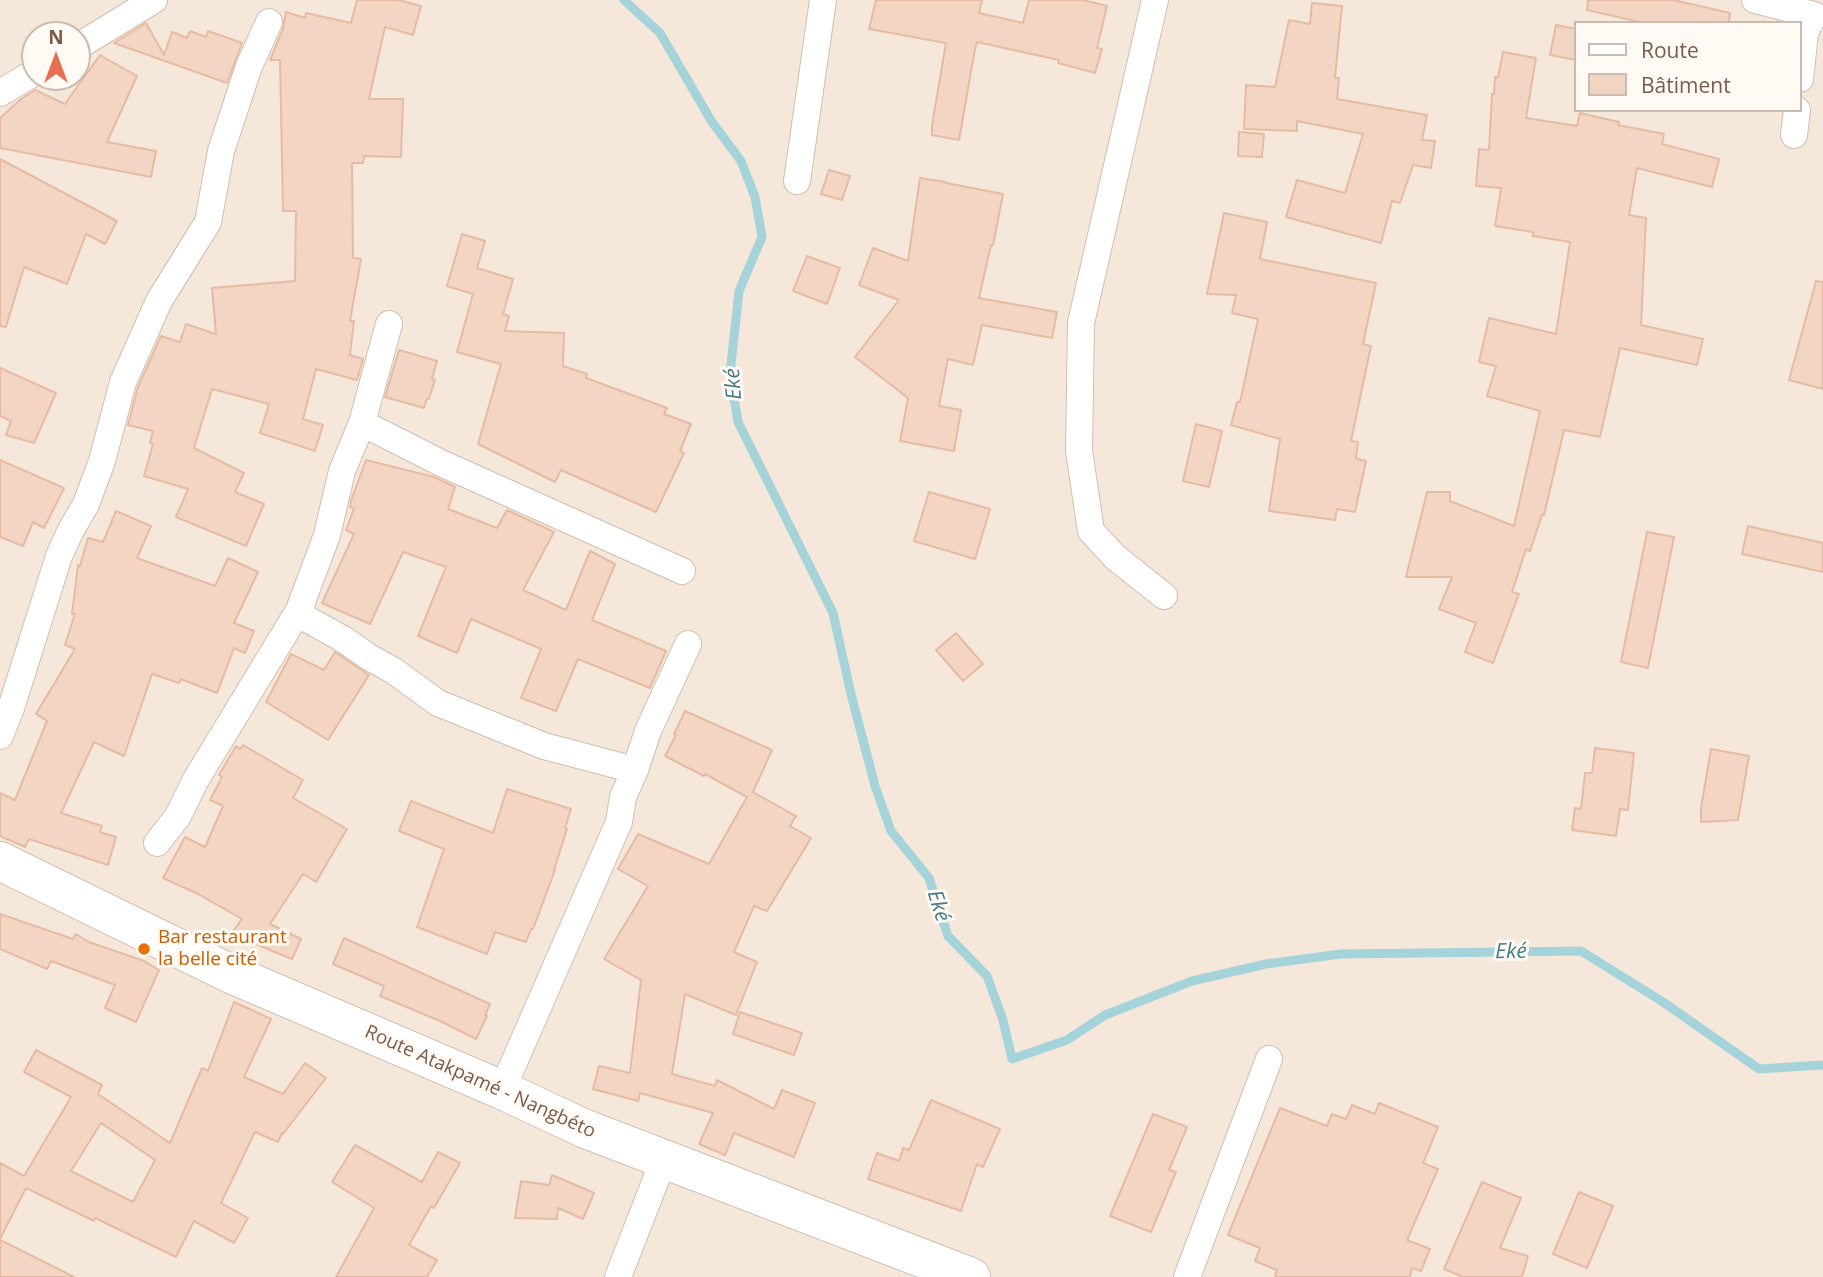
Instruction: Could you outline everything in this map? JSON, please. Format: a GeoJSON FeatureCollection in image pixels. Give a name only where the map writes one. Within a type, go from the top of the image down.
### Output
{"type":"FeatureCollection","features":[{"type":"Feature","properties":{"kind":"main road","name":"Route Atakpamé - Nangbéto"},"geometry":{"type":"LineString","coordinates":[[0,861],[231,974],[502,1090],[583,1128],[971,1277]]}},
{"type":"Feature","properties":{"kind":"street"},"geometry":{"type":"LineString","coordinates":[[91,38],[154,0]]}},
{"type":"Feature","properties":{"kind":"street"},"geometry":{"type":"LineString","coordinates":[[797,181],[823,0]]}},
{"type":"Feature","properties":{"kind":"street"},"geometry":{"type":"LineString","coordinates":[[1155,0],[1081,323],[1079,452],[1091,531],[1115,557],[1164,596]]}},
{"type":"Feature","properties":{"kind":"street"},"geometry":{"type":"LineString","coordinates":[[1755,0],[1814,15],[1805,33],[1802,61]]}},
{"type":"Feature","properties":{"kind":"street"},"geometry":{"type":"LineString","coordinates":[[0,736],[59,556],[86,504],[102,461],[123,382],[159,301],[208,222],[221,151],[249,66],[269,22]]}},
{"type":"Feature","properties":{"kind":"street"},"geometry":{"type":"LineString","coordinates":[[0,93],[21,80]]}},
{"type":"Feature","properties":{"kind":"street"},"geometry":{"type":"LineString","coordinates":[[158,843],[178,816],[195,781],[299,610],[327,535],[342,471],[362,423],[389,324]]}},
{"type":"Feature","properties":{"kind":"street"},"geometry":{"type":"LineString","coordinates":[[362,423],[441,463],[682,571]]}},
{"type":"Feature","properties":{"kind":"street"},"geometry":{"type":"LineString","coordinates":[[299,610],[307,619],[394,671],[438,703],[544,747],[635,770]]}},
{"type":"Feature","properties":{"kind":"street"},"geometry":{"type":"LineString","coordinates":[[502,1090],[619,822],[622,797],[635,770],[648,731],[688,644]]}},
{"type":"Feature","properties":{"kind":"street"},"geometry":{"type":"LineString","coordinates":[[1187,1277],[1269,1059]]}},
{"type":"Feature","properties":{"kind":"street"},"geometry":{"type":"LineString","coordinates":[[618,1277],[664,1159]]}},
{"type":"Feature","properties":{"kind":"shaded area"},"geometry":{"type":"Polygon","coordinates":[[[0,0],[1823,0],[1823,1277],[0,1277],[0,0]]]}},
{"type":"Feature","properties":{"kind":"building"},"geometry":{"type":"Polygon","coordinates":[[[357,0],[399,0],[421,6],[413,35],[385,27],[369,99],[403,99],[401,157],[364,156],[363,163],[352,163],[353,258],[361,259],[350,321],[354,321],[350,355],[363,359],[357,380],[316,369],[303,419],[323,425],[315,451],[260,433],[269,404],[212,389],[194,448],[244,473],[235,492],[264,504],[246,546],[176,517],[188,489],[144,476],[153,444],[150,443],[153,431],[128,425],[138,387],[161,336],[180,342],[186,324],[216,334],[212,288],[295,281],[296,211],[283,211],[280,60],[270,60],[283,29],[286,12],[305,18],[306,13],[351,23],[357,0]]]}},
{"type":"Feature","properties":{"kind":"building"},"geometry":{"type":"Polygon","coordinates":[[[876,0],[982,0],[979,13],[1023,23],[1029,0],[1083,0],[1107,6],[1097,48],[1102,49],[1095,73],[1058,63],[1059,60],[977,42],[959,140],[932,135],[946,43],[869,29],[876,0]]]}},
{"type":"Feature","properties":{"kind":"building"},"geometry":{"type":"Polygon","coordinates":[[[1588,0],[1673,0],[1730,13],[1729,21],[1635,21],[1587,10],[1588,0]]]}},
{"type":"Feature","properties":{"kind":"building"},"geometry":{"type":"Polygon","coordinates":[[[1312,3],[1342,6],[1335,78],[1339,78],[1337,99],[1427,115],[1422,140],[1435,141],[1431,168],[1413,165],[1400,203],[1392,201],[1381,243],[1286,217],[1297,180],[1345,193],[1363,134],[1297,121],[1297,131],[1244,129],[1246,85],[1275,87],[1289,20],[1310,24],[1312,3]]]}},
{"type":"Feature","properties":{"kind":"building"},"geometry":{"type":"Polygon","coordinates":[[[146,23],[164,55],[172,32],[187,38],[190,31],[206,37],[208,31],[242,43],[227,83],[114,43],[146,23]]]}},
{"type":"Feature","properties":{"kind":"building"},"geometry":{"type":"Polygon","coordinates":[[[1556,25],[1574,29],[1574,60],[1550,55],[1556,25]]]}},
{"type":"Feature","properties":{"kind":"building"},"geometry":{"type":"Polygon","coordinates":[[[1503,52],[1536,58],[1526,118],[1577,126],[1580,113],[1619,122],[1618,125],[1664,134],[1662,144],[1719,159],[1712,187],[1637,168],[1629,215],[1646,218],[1641,325],[1703,339],[1697,365],[1620,348],[1600,437],[1564,430],[1544,515],[1530,551],[1526,549],[1512,592],[1519,594],[1493,663],[1465,652],[1476,623],[1439,609],[1452,577],[1406,577],[1427,492],[1450,492],[1450,501],[1514,526],[1540,411],[1487,396],[1496,366],[1479,362],[1489,318],[1556,334],[1570,242],[1495,226],[1501,188],[1476,186],[1479,149],[1489,150],[1492,94],[1503,52]]]}},
{"type":"Feature","properties":{"kind":"building"},"geometry":{"type":"Polygon","coordinates":[[[100,55],[137,76],[107,142],[156,151],[151,177],[0,148],[0,118],[21,99],[37,91],[65,104],[74,91],[91,91],[91,68],[100,55]]]}},
{"type":"Feature","properties":{"kind":"building"},"geometry":{"type":"Polygon","coordinates":[[[1239,132],[1264,134],[1262,157],[1238,156],[1239,132]]]}},
{"type":"Feature","properties":{"kind":"building"},"geometry":{"type":"Polygon","coordinates":[[[0,159],[117,221],[105,244],[86,234],[67,284],[24,267],[6,327],[0,326],[0,159]]]}},
{"type":"Feature","properties":{"kind":"building"},"geometry":{"type":"Polygon","coordinates":[[[829,170],[850,176],[842,200],[821,194],[829,170]]]}},
{"type":"Feature","properties":{"kind":"building"},"geometry":{"type":"Polygon","coordinates":[[[920,178],[1003,194],[979,298],[1057,312],[1052,338],[982,325],[973,365],[948,359],[939,406],[961,410],[954,451],[900,441],[908,398],[855,357],[899,300],[859,285],[873,248],[908,261],[920,178]]]}},
{"type":"Feature","properties":{"kind":"building"},"geometry":{"type":"Polygon","coordinates":[[[1224,213],[1267,222],[1260,259],[1376,283],[1363,344],[1371,346],[1351,441],[1358,442],[1356,459],[1366,461],[1355,512],[1337,509],[1335,520],[1269,511],[1280,439],[1231,425],[1237,402],[1240,402],[1258,319],[1232,313],[1236,295],[1207,294],[1224,213]]]}},
{"type":"Feature","properties":{"kind":"building"},"geometry":{"type":"Polygon","coordinates":[[[462,234],[485,241],[477,268],[513,279],[503,314],[509,316],[505,331],[564,333],[563,366],[587,374],[586,378],[667,408],[664,414],[691,424],[680,451],[684,453],[656,512],[561,470],[555,482],[478,444],[501,364],[457,352],[473,294],[447,286],[462,234]]]}},
{"type":"Feature","properties":{"kind":"building"},"geometry":{"type":"Polygon","coordinates":[[[807,256],[840,268],[827,304],[793,291],[807,256]]]}},
{"type":"Feature","properties":{"kind":"building"},"geometry":{"type":"Polygon","coordinates":[[[1816,281],[1823,282],[1823,389],[1789,380],[1816,281]]]}},
{"type":"Feature","properties":{"kind":"building"},"geometry":{"type":"Polygon","coordinates":[[[399,350],[437,361],[432,379],[435,380],[424,408],[385,397],[399,350]]]}},
{"type":"Feature","properties":{"kind":"building"},"geometry":{"type":"Polygon","coordinates":[[[0,368],[56,393],[34,443],[6,435],[11,421],[0,416],[0,368]]]}},
{"type":"Feature","properties":{"kind":"building"},"geometry":{"type":"Polygon","coordinates":[[[1196,424],[1222,431],[1209,487],[1183,481],[1196,424]]]}},
{"type":"Feature","properties":{"kind":"building"},"geometry":{"type":"Polygon","coordinates":[[[0,460],[64,488],[44,528],[33,522],[23,546],[0,537],[0,460]]]}},
{"type":"Feature","properties":{"kind":"building"},"geometry":{"type":"Polygon","coordinates":[[[366,460],[434,477],[455,487],[448,509],[497,528],[507,510],[554,532],[523,590],[566,610],[590,551],[615,564],[592,620],[666,651],[650,688],[578,659],[556,711],[521,698],[541,649],[471,619],[457,653],[418,636],[446,567],[403,552],[370,624],[322,603],[354,534],[346,530],[354,509],[350,507],[351,501],[366,460]]]}},
{"type":"Feature","properties":{"kind":"building"},"geometry":{"type":"Polygon","coordinates":[[[929,492],[990,509],[975,559],[914,541],[929,492]]]}},
{"type":"Feature","properties":{"kind":"building"},"geometry":{"type":"Polygon","coordinates":[[[116,511],[151,526],[137,558],[215,586],[228,558],[258,572],[234,623],[254,631],[245,653],[234,648],[217,693],[181,679],[179,683],[152,674],[124,756],[94,742],[61,813],[102,826],[100,832],[116,837],[108,865],[29,839],[25,847],[0,836],[0,793],[15,800],[47,721],[36,714],[75,649],[65,645],[75,614],[72,614],[78,565],[80,566],[88,538],[103,542],[116,511]]]}},
{"type":"Feature","properties":{"kind":"building"},"geometry":{"type":"Polygon","coordinates":[[[1748,526],[1823,543],[1823,572],[1742,554],[1748,526]]]}},
{"type":"Feature","properties":{"kind":"building"},"geometry":{"type":"Polygon","coordinates":[[[1647,532],[1674,537],[1648,668],[1621,662],[1647,532]]]}},
{"type":"Feature","properties":{"kind":"building"},"geometry":{"type":"Polygon","coordinates":[[[956,633],[983,664],[963,681],[936,650],[956,633]]]}},
{"type":"Feature","properties":{"kind":"building"},"geometry":{"type":"Polygon","coordinates":[[[335,652],[369,675],[328,740],[266,702],[291,654],[324,670],[335,652]]]}},
{"type":"Feature","properties":{"kind":"building"},"geometry":{"type":"Polygon","coordinates":[[[685,711],[772,750],[753,792],[796,816],[790,826],[811,838],[767,911],[754,906],[734,952],[757,962],[736,1015],[685,994],[672,1074],[715,1086],[717,1080],[774,1109],[782,1090],[815,1103],[794,1157],[734,1133],[725,1155],[699,1144],[713,1113],[640,1093],[638,1101],[593,1089],[599,1066],[630,1073],[641,980],[604,959],[648,886],[618,869],[638,834],[709,864],[747,797],[665,756],[685,711]]]}},
{"type":"Feature","properties":{"kind":"building"},"geometry":{"type":"Polygon","coordinates":[[[243,745],[303,780],[293,798],[347,829],[316,882],[303,874],[270,924],[301,939],[292,959],[231,934],[242,919],[163,878],[185,837],[205,847],[223,806],[210,800],[222,777],[219,775],[236,746],[240,749],[243,745]]]}},
{"type":"Feature","properties":{"kind":"building"},"geometry":{"type":"Polygon","coordinates":[[[1595,748],[1634,753],[1628,810],[1620,809],[1616,836],[1572,830],[1575,808],[1581,809],[1585,773],[1592,773],[1595,748]]]}},
{"type":"Feature","properties":{"kind":"building"},"geometry":{"type":"Polygon","coordinates":[[[1711,749],[1749,756],[1738,820],[1701,822],[1711,749]]]}},
{"type":"Feature","properties":{"kind":"building"},"geometry":{"type":"Polygon","coordinates":[[[507,789],[571,809],[555,870],[526,942],[495,932],[487,954],[417,927],[444,849],[399,831],[411,801],[493,833],[507,789]]]}},
{"type":"Feature","properties":{"kind":"building"},"geometry":{"type":"Polygon","coordinates":[[[0,914],[73,939],[76,934],[89,942],[144,961],[159,970],[136,1022],[105,1008],[115,985],[51,961],[47,969],[0,949],[0,914]]]}},
{"type":"Feature","properties":{"kind":"building"},"geometry":{"type":"Polygon","coordinates":[[[344,938],[490,1004],[476,1039],[380,996],[384,986],[333,964],[344,938]]]}},
{"type":"Feature","properties":{"kind":"building"},"geometry":{"type":"Polygon","coordinates":[[[234,1002],[271,1019],[244,1077],[283,1094],[305,1063],[326,1078],[282,1133],[278,1142],[255,1132],[221,1203],[248,1218],[234,1243],[194,1221],[176,1257],[26,1188],[0,1239],[0,1163],[24,1176],[71,1097],[24,1072],[36,1050],[102,1085],[98,1094],[170,1143],[202,1068],[208,1071],[234,1002]],[[101,1123],[71,1171],[133,1202],[155,1160],[101,1123]]]}},
{"type":"Feature","properties":{"kind":"building"},"geometry":{"type":"Polygon","coordinates":[[[740,1012],[802,1033],[794,1055],[733,1034],[740,1012]]]}},
{"type":"Feature","properties":{"kind":"building"},"geometry":{"type":"Polygon","coordinates":[[[931,1100],[1000,1129],[983,1167],[977,1164],[961,1211],[868,1179],[877,1153],[899,1161],[903,1148],[909,1150],[931,1100]]]}},
{"type":"Feature","properties":{"kind":"building"},"geometry":{"type":"Polygon","coordinates":[[[1379,1103],[1438,1127],[1423,1163],[1438,1169],[1407,1240],[1430,1249],[1421,1271],[1412,1268],[1410,1277],[1275,1277],[1277,1270],[1255,1261],[1260,1248],[1228,1235],[1280,1108],[1327,1126],[1332,1114],[1346,1119],[1352,1105],[1375,1114],[1379,1103]]]}},
{"type":"Feature","properties":{"kind":"building"},"geometry":{"type":"Polygon","coordinates":[[[1153,1114],[1187,1127],[1169,1170],[1176,1172],[1151,1232],[1110,1216],[1153,1114]]]}},
{"type":"Feature","properties":{"kind":"building"},"geometry":{"type":"Polygon","coordinates":[[[355,1145],[422,1182],[438,1152],[460,1163],[409,1245],[437,1260],[427,1277],[336,1277],[374,1208],[332,1182],[355,1145]]]}},
{"type":"Feature","properties":{"kind":"building"},"geometry":{"type":"Polygon","coordinates":[[[552,1175],[594,1193],[583,1219],[558,1208],[557,1219],[515,1218],[521,1181],[549,1185],[552,1175]]]}},
{"type":"Feature","properties":{"kind":"building"},"geometry":{"type":"Polygon","coordinates":[[[1482,1182],[1521,1198],[1500,1248],[1528,1256],[1522,1277],[1463,1277],[1444,1269],[1482,1182]]]}},
{"type":"Feature","properties":{"kind":"building"},"geometry":{"type":"Polygon","coordinates":[[[1579,1192],[1613,1206],[1587,1268],[1553,1254],[1579,1192]]]}},
{"type":"Feature","properties":{"kind":"building"},"geometry":{"type":"Polygon","coordinates":[[[0,1240],[74,1277],[0,1277],[0,1240]]]}},
{"type":"Feature","properties":{"kind":"waterway","name":"Eké"},"geometry":{"type":"LineString","coordinates":[[624,0],[660,33],[712,122],[741,161],[755,197],[762,237],[739,291],[730,374],[738,422],[833,613],[875,786],[891,831],[929,878],[948,936],[987,976],[1003,1020],[1012,1059],[1067,1040],[1105,1015],[1192,981],[1266,964],[1341,954],[1581,951],[1663,1002],[1759,1069],[1823,1065]]}},
{"type":"Feature","properties":{"kind":"place","name":"Bar restaurant la belle cité"},"geometry":{"type":"Point","coordinates":[144,949]}}]}
